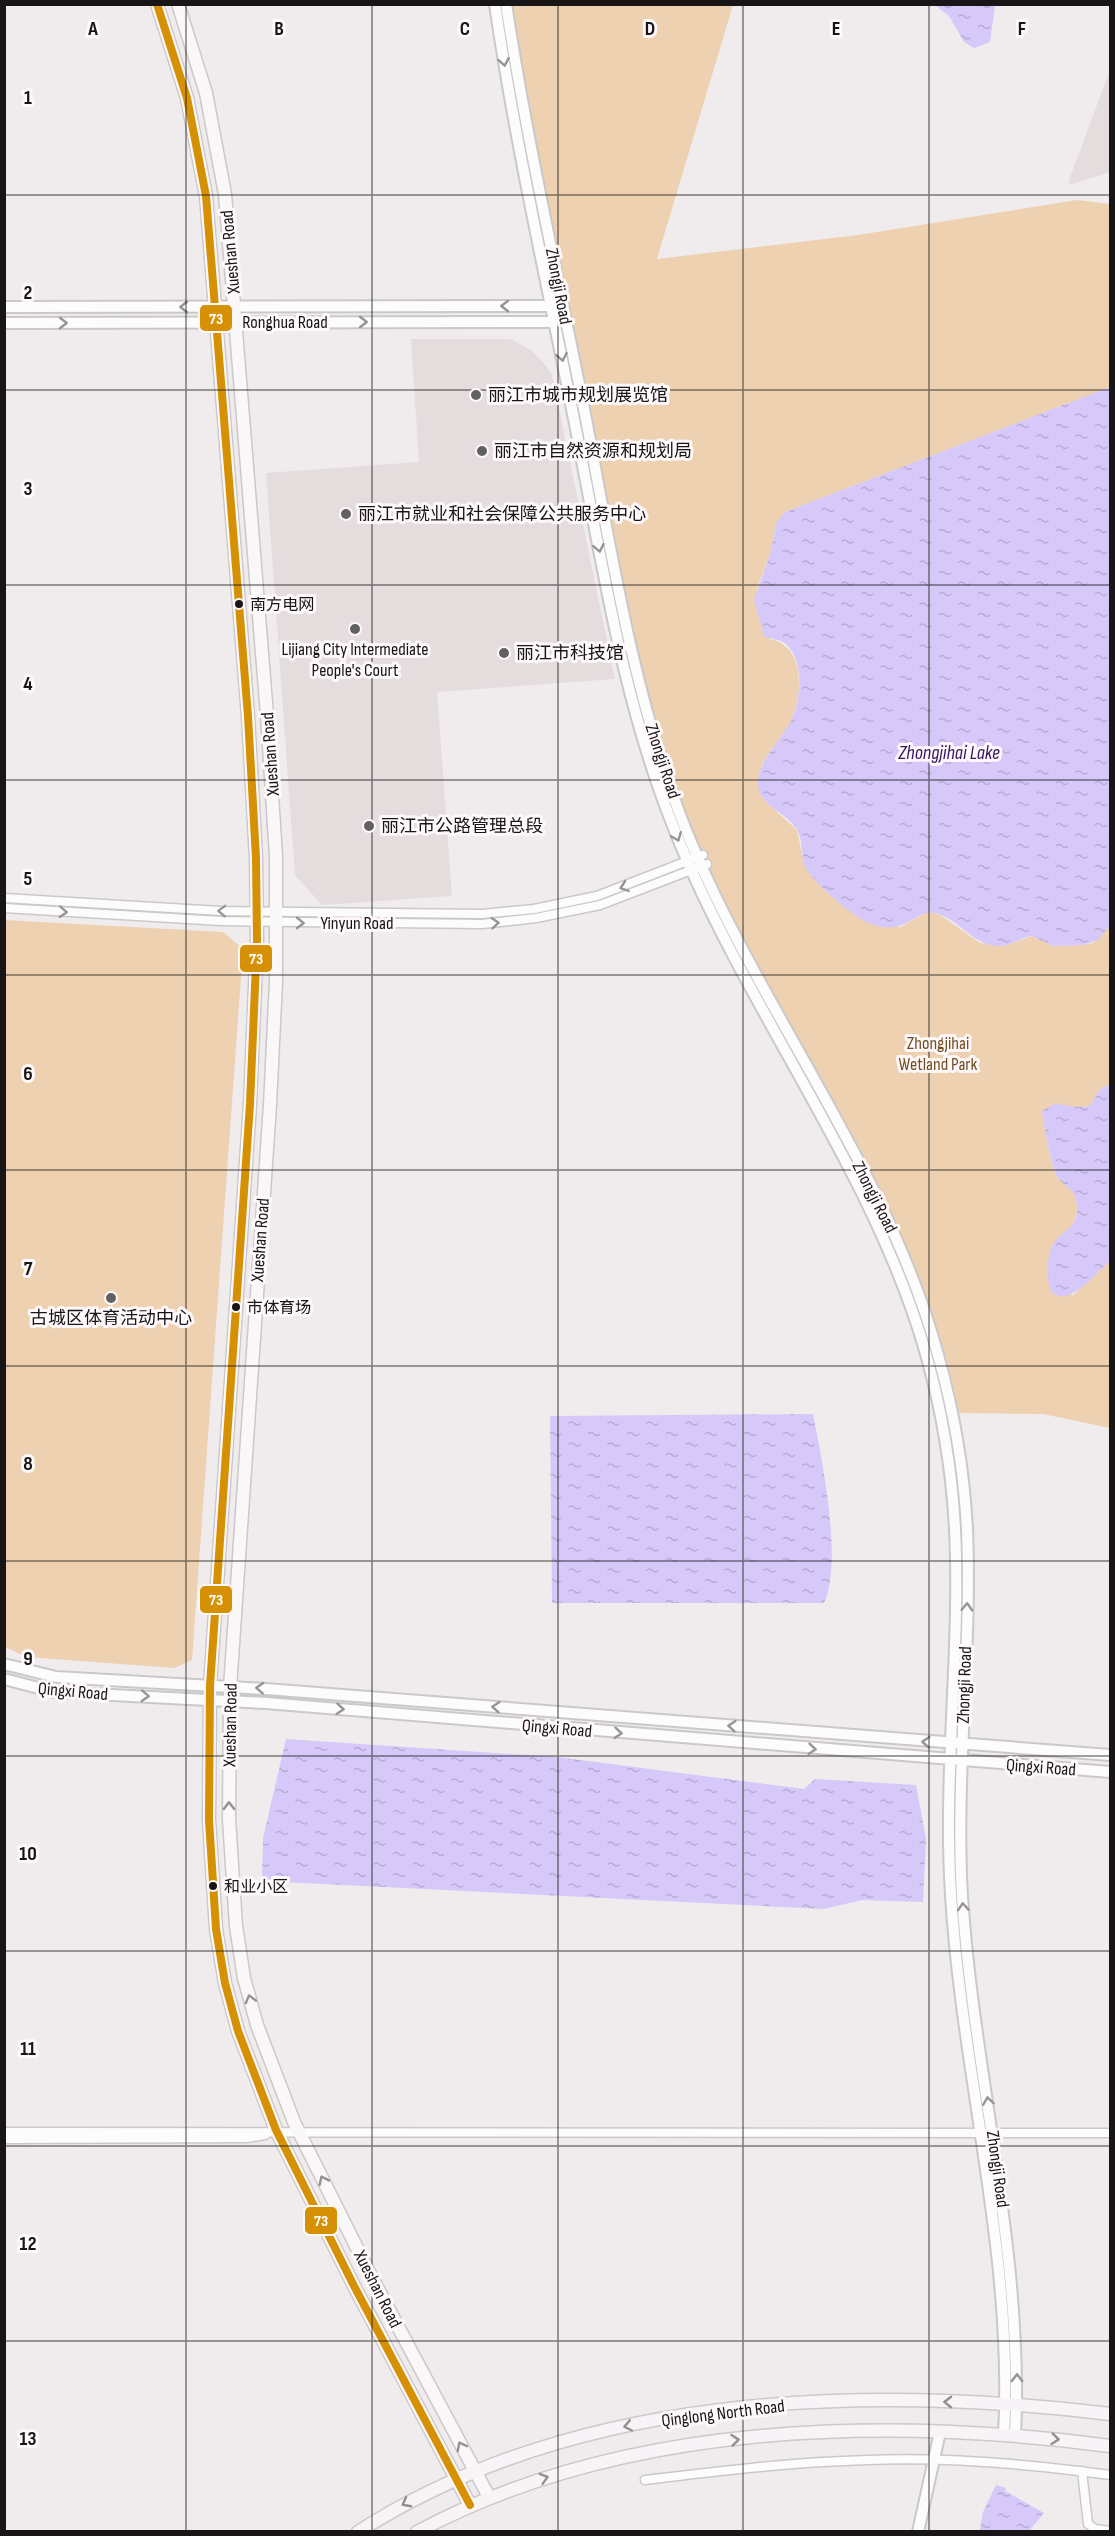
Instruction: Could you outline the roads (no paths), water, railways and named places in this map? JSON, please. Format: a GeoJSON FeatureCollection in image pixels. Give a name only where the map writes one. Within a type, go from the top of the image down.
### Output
{"type":"FeatureCollection","features":[{"type":"Feature","properties":{"kind":"main road","name":"Xueshan Road"},"geometry":{"type":"LineString","coordinates":[[157,4],[184,88],[198,147],[207,212],[248,716],[257,917],[250,1104],[210,1686],[210,1860],[218,1947],[238,2031],[277,2133],[470,2505]]}},
{"type":"Feature","properties":{"kind":"main road","name":"Xueshan Road"},"geometry":{"type":"LineString","coordinates":[[178,4],[203,82],[218,143],[228,218],[268,725],[277,917],[270,1105],[230,1687],[230,1851],[239,1952],[265,2048],[300,2133],[489,2497]]}},
{"type":"Feature","properties":{"kind":"main road","name":"Qinglong North Road"},"geometry":{"type":"LineString","coordinates":[[358,2532],[399,2507],[456,2478],[560,2441],[636,2424],[718,2411],[856,2401],[1011,2405],[1110,2414]]}},
{"type":"Feature","properties":{"kind":"main road","name":"Qinglong North Road"},"geometry":{"type":"LineString","coordinates":[[417,2532],[489,2497],[568,2470],[679,2447],[807,2434],[939,2432],[1110,2446]]}},
{"type":"Feature","properties":{"kind":"street","name":"Zhongji Road"},"geometry":{"type":"LineString","coordinates":[[495,4],[557,306],[567,322],[636,670],[663,766],[698,862]]}},
{"type":"Feature","properties":{"kind":"street","name":"Zhongji Road"},"geometry":{"type":"LineString","coordinates":[[506,4],[557,306],[555,322],[623,663],[652,769],[738,941],[894,1232],[917,1289],[936,1347],[957,1440],[965,1502],[968,1592],[949,1856],[954,1940],[1014,2295],[1009,2436]]}},
{"type":"Feature","properties":{"kind":"street","name":"Ronghua Road"},"geometry":{"type":"LineString","coordinates":[[4,307],[557,306]]}},
{"type":"Feature","properties":{"kind":"street","name":"Ronghua Road"},"geometry":{"type":"LineString","coordinates":[[4,323],[567,322]]}},
{"type":"Feature","properties":{"kind":"street","name":"Yinyun Road"},"geometry":{"type":"LineString","coordinates":[[4,908],[482,924],[536,918],[610,902],[698,862]]}},
{"type":"Feature","properties":{"kind":"street","name":"Yinyun Road"},"geometry":{"type":"LineString","coordinates":[[4,898],[257,917]]}},
{"type":"Feature","properties":{"kind":"street","name":"Qingxi Road"},"geometry":{"type":"LineString","coordinates":[[4,1664],[56,1677],[230,1687],[1110,1755]]}},
{"type":"Feature","properties":{"kind":"street","name":"Qingxi Road"},"geometry":{"type":"LineString","coordinates":[[4,1679],[54,1692],[230,1701],[1110,1772]]}},
{"type":"Feature","properties":{"kind":"street"},"geometry":{"type":"LineString","coordinates":[[4,2132],[1110,2133]]}},
{"type":"Feature","properties":{"kind":"street"},"geometry":{"type":"LineString","coordinates":[[4,2139],[247,2139],[277,2133]]}},
{"type":"Feature","properties":{"kind":"street"},"geometry":{"type":"LineString","coordinates":[[918,2532],[939,2432]]}},
{"type":"Feature","properties":{"kind":"street"},"geometry":{"type":"LineString","coordinates":[[645,2480],[799,2463],[934,2459],[1110,2475]]}},
{"type":"Feature","properties":{"kind":"street"},"geometry":{"type":"LineString","coordinates":[[1082,2471],[1088,2524],[1095,2529],[1110,2531]]}},
{"type":"Feature","properties":{"kind":"water"},"geometry":{"type":"Polygon","coordinates":[[[935,5],[995,5],[990,42],[974,48],[964,42],[949,16],[935,5]]]}},
{"type":"Feature","properties":{"kind":"water","name":"Zhongjihai Lake"},"geometry":{"type":"Polygon","coordinates":[[[1110,387],[1110,925],[1098,940],[1083,945],[1053,946],[1032,936],[1002,946],[983,942],[952,921],[934,913],[921,915],[893,927],[871,924],[844,907],[814,879],[804,864],[801,841],[796,828],[766,802],[759,789],[759,773],[788,726],[796,707],[799,684],[797,662],[792,652],[784,642],[764,637],[754,600],[771,551],[776,524],[785,512],[1110,387]]]}},
{"type":"Feature","properties":{"kind":"water"},"geometry":{"type":"Polygon","coordinates":[[[1110,1084],[1110,1261],[1075,1292],[1067,1296],[1059,1296],[1052,1293],[1050,1287],[1048,1259],[1056,1240],[1074,1222],[1077,1204],[1073,1193],[1056,1174],[1049,1151],[1042,1111],[1055,1103],[1075,1107],[1090,1106],[1100,1089],[1110,1084]]]}},
{"type":"Feature","properties":{"kind":"water"},"geometry":{"type":"Polygon","coordinates":[[[813,1414],[829,1510],[831,1537],[832,1562],[824,1603],[552,1603],[550,1416],[813,1414]]]}},
{"type":"Feature","properties":{"kind":"water"},"geometry":{"type":"Polygon","coordinates":[[[286,1739],[557,1757],[804,1789],[815,1779],[916,1785],[926,1839],[923,1902],[862,1900],[824,1909],[262,1881],[263,1838],[286,1739]]]}},
{"type":"Feature","properties":{"kind":"water"},"geometry":{"type":"Polygon","coordinates":[[[996,2485],[1006,2488],[1005,2491],[1044,2513],[1029,2531],[980,2530],[983,2512],[996,2485]]]}},
{"type":"Feature","properties":{"kind":"place","name":"丽江市城市规划展览馆"},"geometry":{"type":"Point","coordinates":[476,395]}},
{"type":"Feature","properties":{"kind":"place","name":"丽江市自然资源和规划局"},"geometry":{"type":"Point","coordinates":[482,451]}},
{"type":"Feature","properties":{"kind":"place","name":"丽江市就业和社会保障公共服务中心"},"geometry":{"type":"Point","coordinates":[346,514]}},
{"type":"Feature","properties":{"kind":"place","name":"南方电网"},"geometry":{"type":"Point","coordinates":[239,604]}},
{"type":"Feature","properties":{"kind":"place","name":"Lijiang City Intermediate People's Court"},"geometry":{"type":"Point","coordinates":[355,629]}},
{"type":"Feature","properties":{"kind":"place","name":"丽江市科技馆"},"geometry":{"type":"Point","coordinates":[504,653]}},
{"type":"Feature","properties":{"kind":"place","name":"丽江市公路管理总段"},"geometry":{"type":"Point","coordinates":[369,826]}},
{"type":"Feature","properties":{"kind":"place","name":"古城区体育活动中心"},"geometry":{"type":"Point","coordinates":[111,1298]}},
{"type":"Feature","properties":{"kind":"place","name":"市体育场"},"geometry":{"type":"Point","coordinates":[236,1307]}},
{"type":"Feature","properties":{"kind":"place","name":"和业小区"},"geometry":{"type":"Point","coordinates":[213,1886]}},
{"type":"Feature","properties":{"kind":"park label","name":"Zhongjihai Wetland Park"},"geometry":{"type":"Point","coordinates":[938,1053]}}]}
